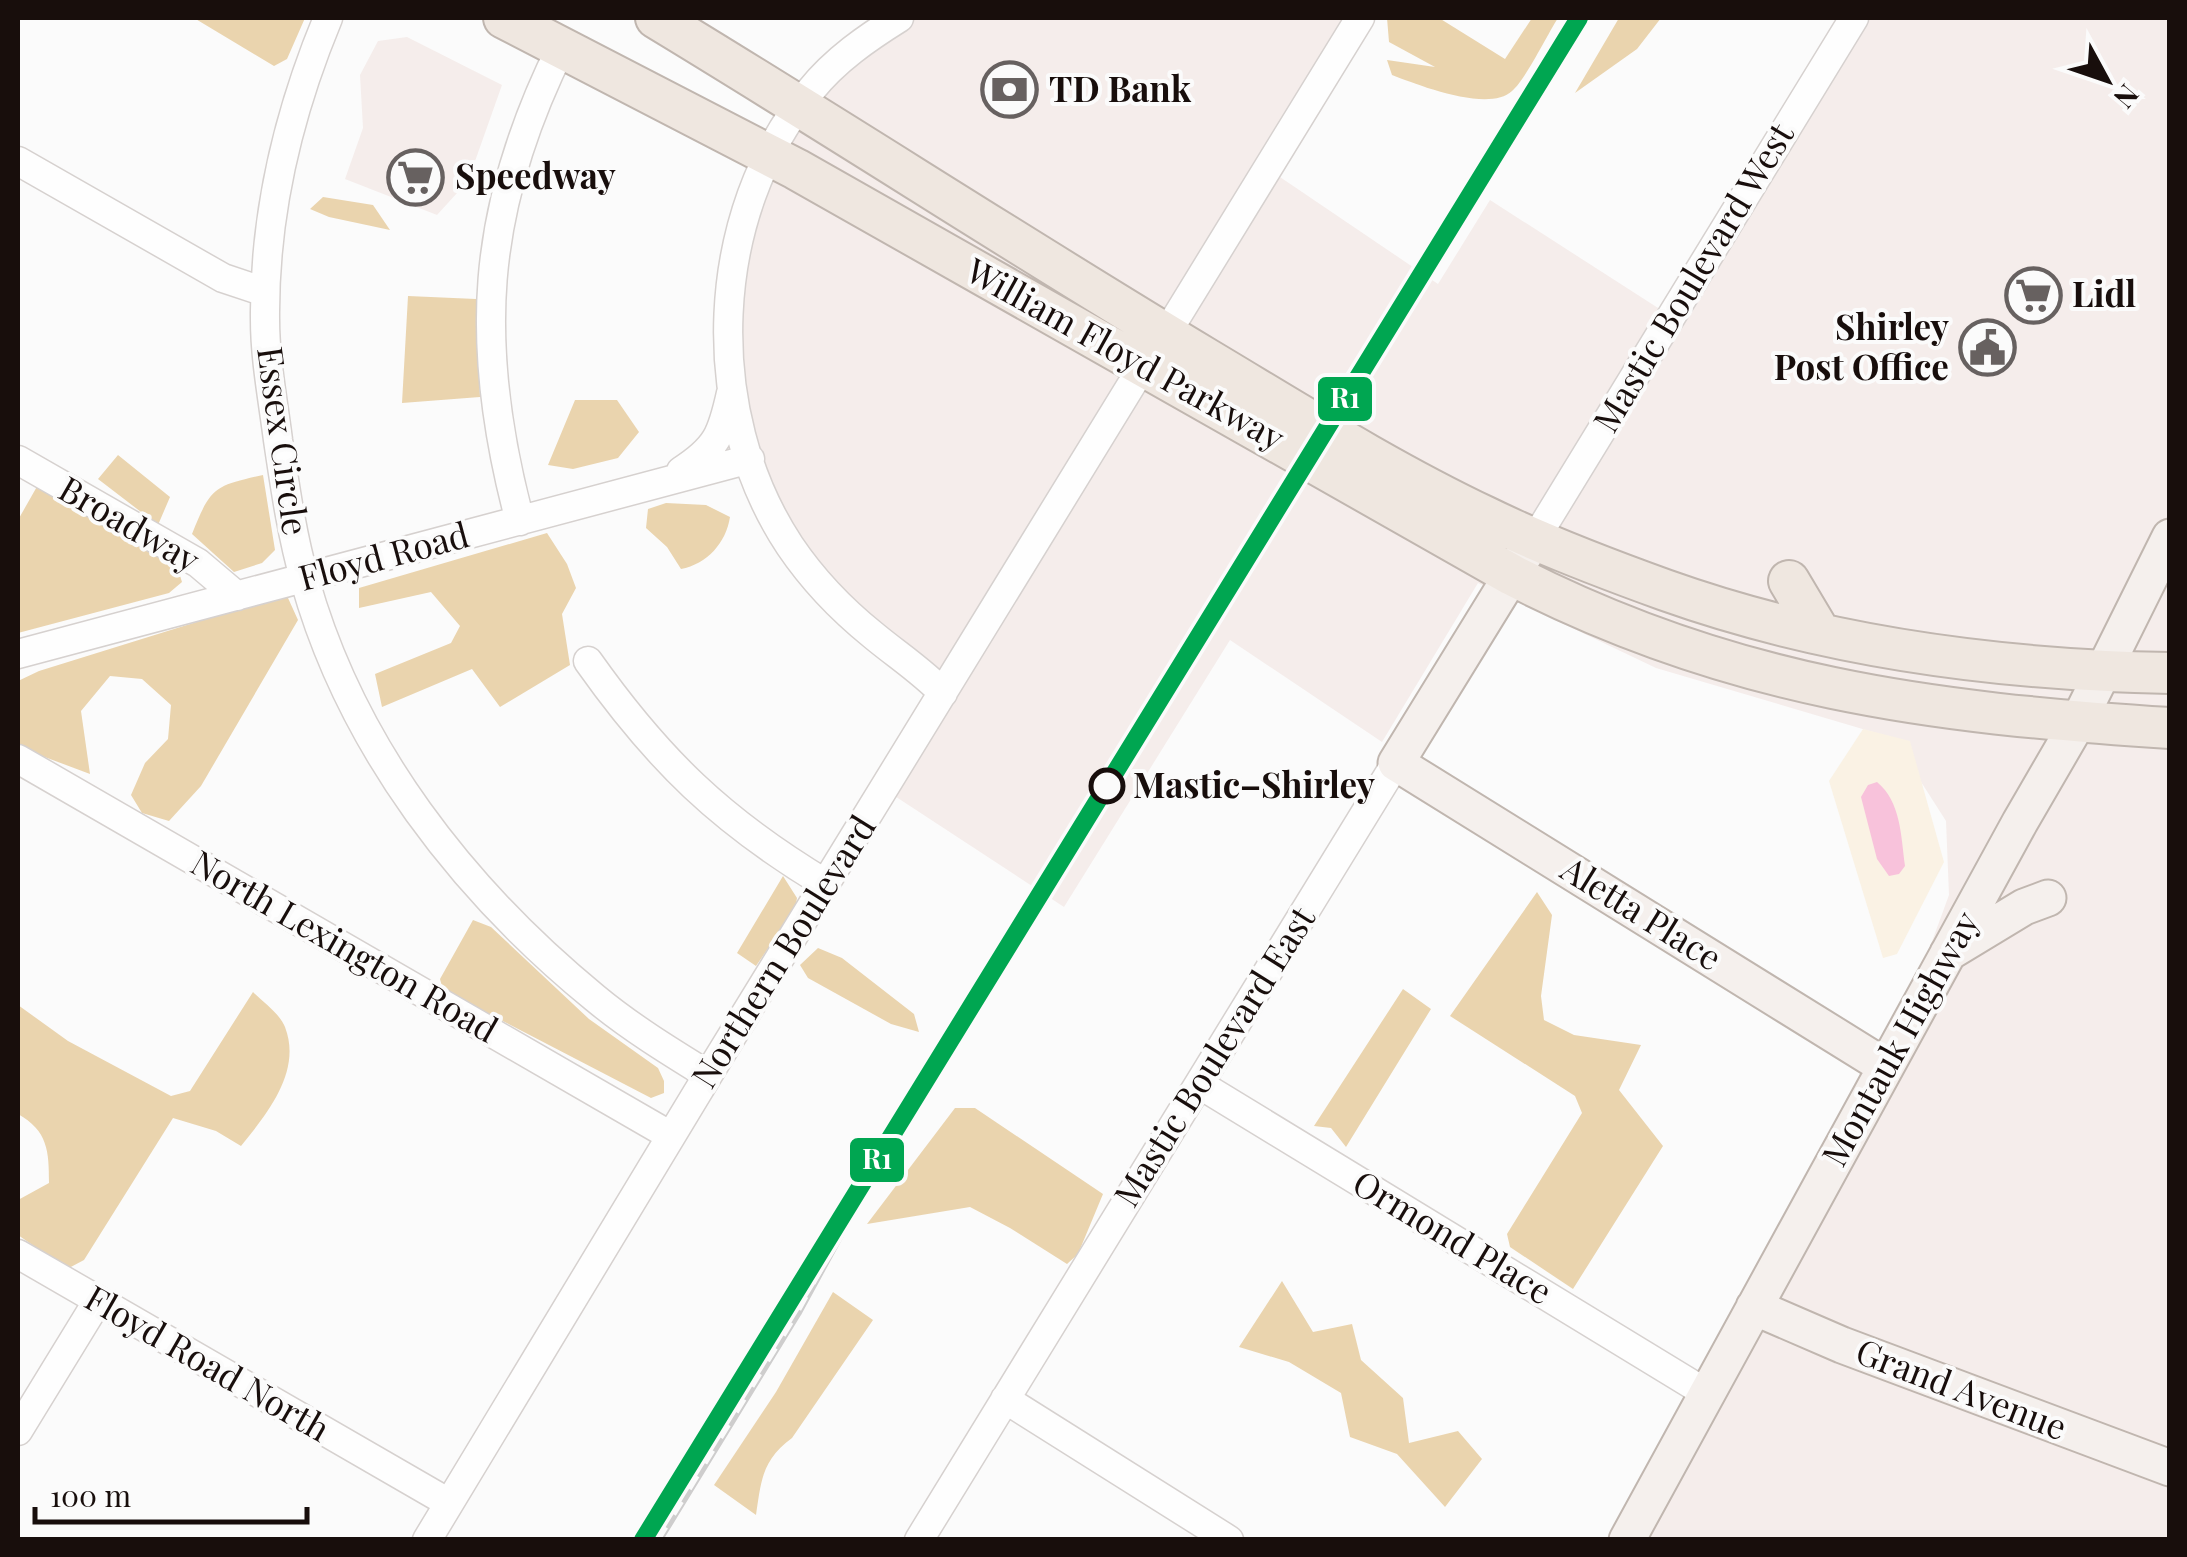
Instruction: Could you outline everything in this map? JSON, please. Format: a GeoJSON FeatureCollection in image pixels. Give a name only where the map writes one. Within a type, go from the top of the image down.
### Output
{"type":"FeatureCollection","features":[{"type":"Feature","properties":{"kind":"highway","name":"William Floyd Parkway"},"geometry":{"type":"LineString","coordinates":[[504,18],[769,156],[1535,539],[1669,591],[1820,632],[1945,656],[2103,673],[2170,673]]}},
{"type":"Feature","properties":{"kind":"highway","name":"William Floyd Parkway"},"geometry":{"type":"LineString","coordinates":[[656,18],[799,106],[1155,350],[1512,574],[1652,638],[1760,672],[1898,701],[2014,718],[2170,728]]}},
{"type":"Feature","properties":{"kind":"highway"},"geometry":{"type":"LineString","coordinates":[[1789,580],[1820,632]]}},
{"type":"Feature","properties":{"kind":"main road","name":"Montauk Highway"},"geometry":{"type":"LineString","coordinates":[[1627,1540],[2078,722],[2170,537]]}},
{"type":"Feature","properties":{"kind":"main road","name":"Mastic Boulevard East"},"geometry":{"type":"LineString","coordinates":[[1396,763],[1535,539]]}},
{"type":"Feature","properties":{"kind":"main road","name":"Aletta Place"},"geometry":{"type":"LineString","coordinates":[[1396,763],[1886,1067]]}},
{"type":"Feature","properties":{"kind":"main road"},"geometry":{"type":"LineString","coordinates":[[1948,953],[2024,907],[2048,898]]}},
{"type":"Feature","properties":{"kind":"main road","name":"Grand Avenue"},"geometry":{"type":"LineString","coordinates":[[1754,1306],[1842,1346],[2170,1468]]}},
{"type":"Feature","properties":{"kind":"street","name":"Essex Circle"},"geometry":{"type":"LineString","coordinates":[[328,18],[296,105],[280,165],[268,241],[266,292],[270,386],[304,578],[325,640],[355,709],[389,768],[450,854],[501,911],[596,999],[708,1075]]}},
{"type":"Feature","properties":{"kind":"street"},"geometry":{"type":"LineString","coordinates":[[899,18],[836,63],[799,106],[769,156],[746,212],[735,262],[728,338],[732,387],[750,459],[777,524],[814,577],[860,624],[924,674],[943,694]]}},
{"type":"Feature","properties":{"kind":"street","name":"Mastic Boulevard West"},"geometry":{"type":"LineString","coordinates":[[1535,539],[1854,18]]}},
{"type":"Feature","properties":{"kind":"street","name":"Northern Boulevard"},"geometry":{"type":"LineString","coordinates":[[427,1540],[1355,19]]}},
{"type":"Feature","properties":{"kind":"street"},"geometry":{"type":"LineString","coordinates":[[520,521],[496,406],[489,310],[496,246],[510,179],[536,102],[562,46]]}},
{"type":"Feature","properties":{"kind":"street"},"geometry":{"type":"LineString","coordinates":[[18,160],[223,278],[266,292]]}},
{"type":"Feature","properties":{"kind":"street"},"geometry":{"type":"LineString","coordinates":[[668,480],[702,458],[715,444],[732,387]]}},
{"type":"Feature","properties":{"kind":"street","name":"Floyd Road"},"geometry":{"type":"LineString","coordinates":[[18,654],[750,459]]}},
{"type":"Feature","properties":{"kind":"street","name":"Broadway"},"geometry":{"type":"LineString","coordinates":[[18,460],[198,564],[237,596]]}},
{"type":"Feature","properties":{"kind":"street"},"geometry":{"type":"LineString","coordinates":[[588,661],[631,721],[702,796],[758,842],[826,884]]}},
{"type":"Feature","properties":{"kind":"street","name":"North Lexington Road"},"geometry":{"type":"LineString","coordinates":[[18,759],[671,1136]]}},
{"type":"Feature","properties":{"kind":"street","name":"Mastic Boulevard East"},"geometry":{"type":"LineString","coordinates":[[919,1540],[1396,763]]}},
{"type":"Feature","properties":{"kind":"street","name":"Ormond Place"},"geometry":{"type":"LineString","coordinates":[[1199,1084],[1706,1393]]}},
{"type":"Feature","properties":{"kind":"street","name":"Floyd Road North"},"geometry":{"type":"LineString","coordinates":[[18,1254],[448,1503]]}},
{"type":"Feature","properties":{"kind":"street"},"geometry":{"type":"LineString","coordinates":[[18,1431],[97,1302]]}},
{"type":"Feature","properties":{"kind":"street"},"geometry":{"type":"LineString","coordinates":[[1005,1399],[1228,1540]]}},
{"type":"Feature","properties":{"kind":"shaded area"},"geometry":{"type":"Polygon","coordinates":[[[194,18],[305,18],[287,59],[274,66],[194,18]]]}},
{"type":"Feature","properties":{"kind":"shaded area"},"geometry":{"type":"Polygon","coordinates":[[[899,18],[1348,18],[1268,169],[1438,284],[1490,200],[1683,324],[1870,18],[2169,18],[2169,1539],[1627,1539],[1886,1067],[1949,895],[1946,821],[1893,738],[1656,668],[1478,583],[1382,742],[1230,640],[1064,907],[884,789],[943,693],[875,637],[766,504],[728,338],[779,136],[899,18]]]}},
{"type":"Feature","properties":{"kind":"shaded area"},"geometry":{"type":"Polygon","coordinates":[[[1387,18],[1439,18],[1505,59],[1532,18],[1558,18],[1518,85],[1501,97],[1487,99],[1453,95],[1392,75],[1387,60],[1435,67],[1389,42],[1387,18]]]}},
{"type":"Feature","properties":{"kind":"shaded area"},"geometry":{"type":"Polygon","coordinates":[[[1619,18],[1661,18],[1637,49],[1575,93],[1619,18]]]}},
{"type":"Feature","properties":{"kind":"shaded area"},"geometry":{"type":"Polygon","coordinates":[[[407,37],[502,85],[468,181],[437,215],[345,179],[363,128],[360,75],[378,41],[407,37]]]}},
{"type":"Feature","properties":{"kind":"shaded area"},"geometry":{"type":"Polygon","coordinates":[[[323,197],[373,205],[390,230],[310,209],[323,197]]]}},
{"type":"Feature","properties":{"kind":"shaded area"},"geometry":{"type":"Polygon","coordinates":[[[408,296],[476,299],[480,397],[402,403],[408,296]]]}},
{"type":"Feature","properties":{"kind":"shaded area"},"geometry":{"type":"Polygon","coordinates":[[[575,400],[617,400],[639,432],[618,458],[573,469],[548,465],[575,400]]]}},
{"type":"Feature","properties":{"kind":"shaded area"},"geometry":{"type":"Polygon","coordinates":[[[118,455],[170,497],[158,525],[98,479],[118,455]]]}},
{"type":"Feature","properties":{"kind":"shaded area"},"geometry":{"type":"Polygon","coordinates":[[[263,475],[275,550],[262,563],[234,572],[192,534],[204,506],[217,491],[263,475]]]}},
{"type":"Feature","properties":{"kind":"shaded area"},"geometry":{"type":"Polygon","coordinates":[[[39,483],[177,566],[182,582],[169,593],[18,633],[18,520],[39,483]]]}},
{"type":"Feature","properties":{"kind":"shaded area"},"geometry":{"type":"Polygon","coordinates":[[[666,503],[706,505],[730,517],[720,544],[707,557],[681,569],[667,547],[646,528],[648,509],[666,503]]]}},
{"type":"Feature","properties":{"kind":"shaded area"},"geometry":{"type":"Polygon","coordinates":[[[547,533],[567,564],[576,588],[562,614],[570,665],[500,707],[472,669],[382,707],[375,674],[451,643],[460,626],[431,592],[359,608],[359,588],[547,533]]]}},
{"type":"Feature","properties":{"kind":"shaded area"},"geometry":{"type":"Polygon","coordinates":[[[277,597],[288,598],[298,620],[201,786],[169,821],[142,813],[131,795],[145,763],[168,739],[171,705],[142,679],[110,676],[81,711],[90,774],[26,750],[18,742],[18,681],[39,671],[277,597]]]}},
{"type":"Feature","properties":{"kind":"shaded area"},"geometry":{"type":"Polygon","coordinates":[[[1863,729],[1910,741],[1944,862],[1897,954],[1883,958],[1829,781],[1863,729]]]}},
{"type":"Feature","properties":{"kind":"shaded area"},"geometry":{"type":"Polygon","coordinates":[[[1877,782],[1895,809],[1905,866],[1899,874],[1889,876],[1877,859],[1861,797],[1868,785],[1877,782]]]}},
{"type":"Feature","properties":{"kind":"shaded area"},"geometry":{"type":"Polygon","coordinates":[[[783,876],[797,898],[795,909],[756,966],[737,953],[783,876]]]}},
{"type":"Feature","properties":{"kind":"shaded area"},"geometry":{"type":"Polygon","coordinates":[[[1537,892],[1552,915],[1541,996],[1544,1020],[1574,1035],[1641,1045],[1619,1090],[1663,1146],[1573,1289],[1510,1247],[1507,1234],[1582,1113],[1575,1096],[1450,1016],[1537,892]]]}},
{"type":"Feature","properties":{"kind":"shaded area"},"geometry":{"type":"Polygon","coordinates":[[[473,920],[491,927],[589,1019],[658,1068],[664,1093],[651,1098],[443,990],[440,979],[473,920]]]}},
{"type":"Feature","properties":{"kind":"shaded area"},"geometry":{"type":"Polygon","coordinates":[[[818,948],[842,958],[914,1014],[919,1032],[891,1024],[808,978],[800,965],[818,948]]]}},
{"type":"Feature","properties":{"kind":"shaded area"},"geometry":{"type":"Polygon","coordinates":[[[1403,989],[1431,1009],[1346,1147],[1331,1128],[1314,1126],[1403,989]]]}},
{"type":"Feature","properties":{"kind":"shaded area"},"geometry":{"type":"Polygon","coordinates":[[[253,992],[283,1022],[289,1060],[280,1091],[241,1146],[216,1131],[173,1118],[84,1260],[67,1269],[18,1235],[18,1200],[49,1183],[45,1143],[36,1127],[18,1114],[18,1005],[68,1041],[171,1096],[190,1091],[253,992]]]}},
{"type":"Feature","properties":{"kind":"shaded area"},"geometry":{"type":"Polygon","coordinates":[[[955,1108],[975,1108],[1103,1194],[1078,1254],[1067,1264],[970,1207],[867,1224],[955,1108]]]}},
{"type":"Feature","properties":{"kind":"shaded area"},"geometry":{"type":"Polygon","coordinates":[[[1282,1281],[1313,1332],[1352,1324],[1361,1360],[1403,1398],[1409,1443],[1458,1431],[1482,1459],[1445,1507],[1397,1454],[1350,1437],[1341,1393],[1289,1362],[1239,1347],[1282,1281]]]}},
{"type":"Feature","properties":{"kind":"shaded area"},"geometry":{"type":"Polygon","coordinates":[[[833,1292],[873,1320],[792,1438],[769,1463],[756,1515],[714,1485],[776,1392],[833,1292]]]}},
{"type":"Feature","properties":{"kind":"railway"},"geometry":{"type":"LineString","coordinates":[[658,1540],[797,1313],[906,1113]]}},
{"type":"Feature","properties":{"kind":"transit line","name":"R1"},"geometry":{"type":"LineString","coordinates":[[643,1540],[1579,18]]}},
{"type":"Feature","properties":{"kind":"place","name":"TD Bank"},"geometry":{"type":"Point","coordinates":[1010,90]}},
{"type":"Feature","properties":{"kind":"place","name":"Speedway"},"geometry":{"type":"Point","coordinates":[416,177]}},
{"type":"Feature","properties":{"kind":"place","name":"Lidl"},"geometry":{"type":"Point","coordinates":[2033,295]}},
{"type":"Feature","properties":{"kind":"place","name":"Shirley Post Office"},"geometry":{"type":"Point","coordinates":[1988,348]}},
{"type":"Feature","properties":{"kind":"place","name":"Mastic–Shirley"},"geometry":{"type":"Point","coordinates":[1107,786]}}]}
